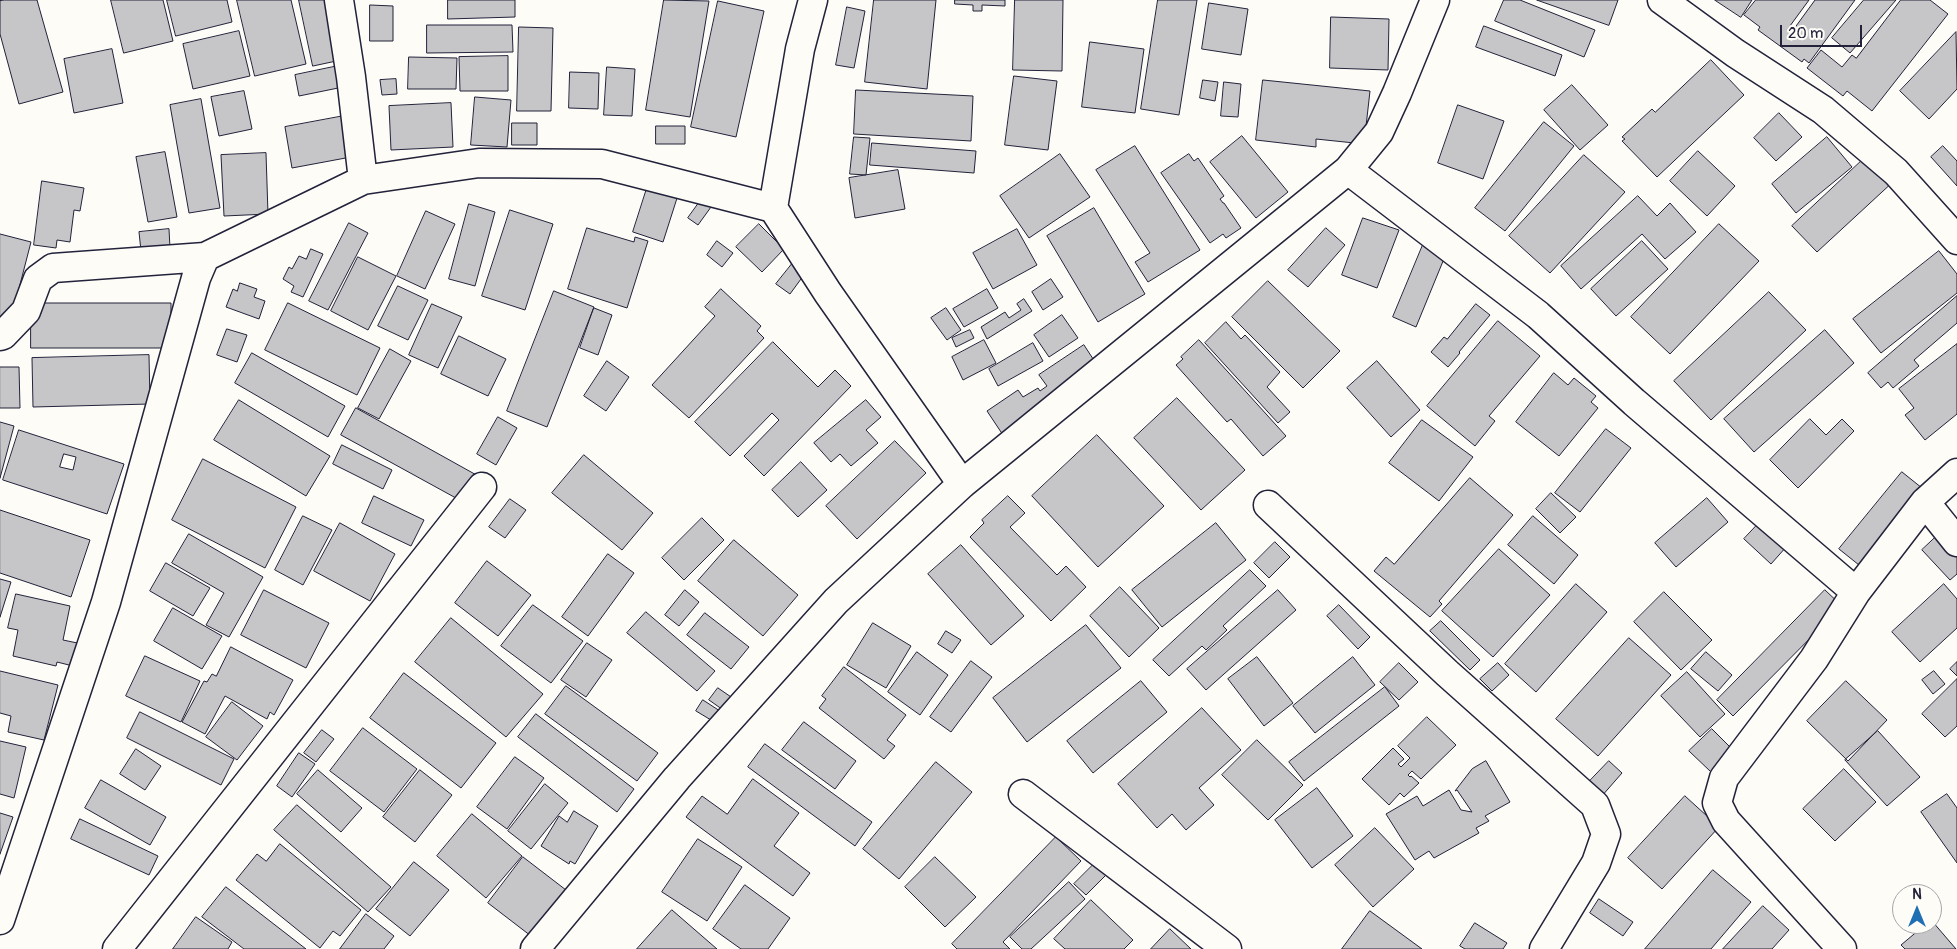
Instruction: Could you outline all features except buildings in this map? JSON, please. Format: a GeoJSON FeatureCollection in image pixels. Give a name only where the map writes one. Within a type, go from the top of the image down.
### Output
{"type":"FeatureCollection","features":[{"type":"Feature","properties":{"kind":"street"},"geometry":{"type":"LineString","coordinates":[[339,0],[351,77],[363,180]]}},
{"type":"Feature","properties":{"kind":"street"},"geometry":{"type":"LineString","coordinates":[[813,0],[800,49],[773,208],[828,293],[962,484]]}},
{"type":"Feature","properties":{"kind":"street"},"geometry":{"type":"LineString","coordinates":[[535,949],[677,778],[836,601],[962,484],[1348,170],[1379,132],[1435,0]]}},
{"type":"Feature","properties":{"kind":"street"},"geometry":{"type":"LineString","coordinates":[[1662,0],[1735,53],[1823,110],[1896,172],[1957,240]]}},
{"type":"Feature","properties":{"kind":"street"},"geometry":{"type":"LineString","coordinates":[[0,336],[4,336],[26,311],[38,278],[53,268],[205,257],[363,180],[479,163],[602,164],[773,208]]}},
{"type":"Feature","properties":{"kind":"street"},"geometry":{"type":"LineString","coordinates":[[1348,170],[1538,315],[1634,402],[1856,592]]}},
{"type":"Feature","properties":{"kind":"street"},"geometry":{"type":"LineString","coordinates":[[0,920],[106,602],[196,278],[205,257]]}},
{"type":"Feature","properties":{"kind":"street"},"geometry":{"type":"LineString","coordinates":[[1842,949],[1726,821],[1717,803],[1724,778],[1814,659],[1856,592],[1925,502],[1957,473]]}},
{"type":"Feature","properties":{"kind":"street"},"geometry":{"type":"LineString","coordinates":[[117,949],[482,487]]}},
{"type":"Feature","properties":{"kind":"street"},"geometry":{"type":"LineString","coordinates":[[1925,502],[1957,542]]}},
{"type":"Feature","properties":{"kind":"street"},"geometry":{"type":"LineString","coordinates":[[1268,505],[1447,673],[1595,805],[1606,834],[1596,863],[1544,949]]}},
{"type":"Feature","properties":{"kind":"street"},"geometry":{"type":"LineString","coordinates":[[1022,794],[1227,949]]}}]}
